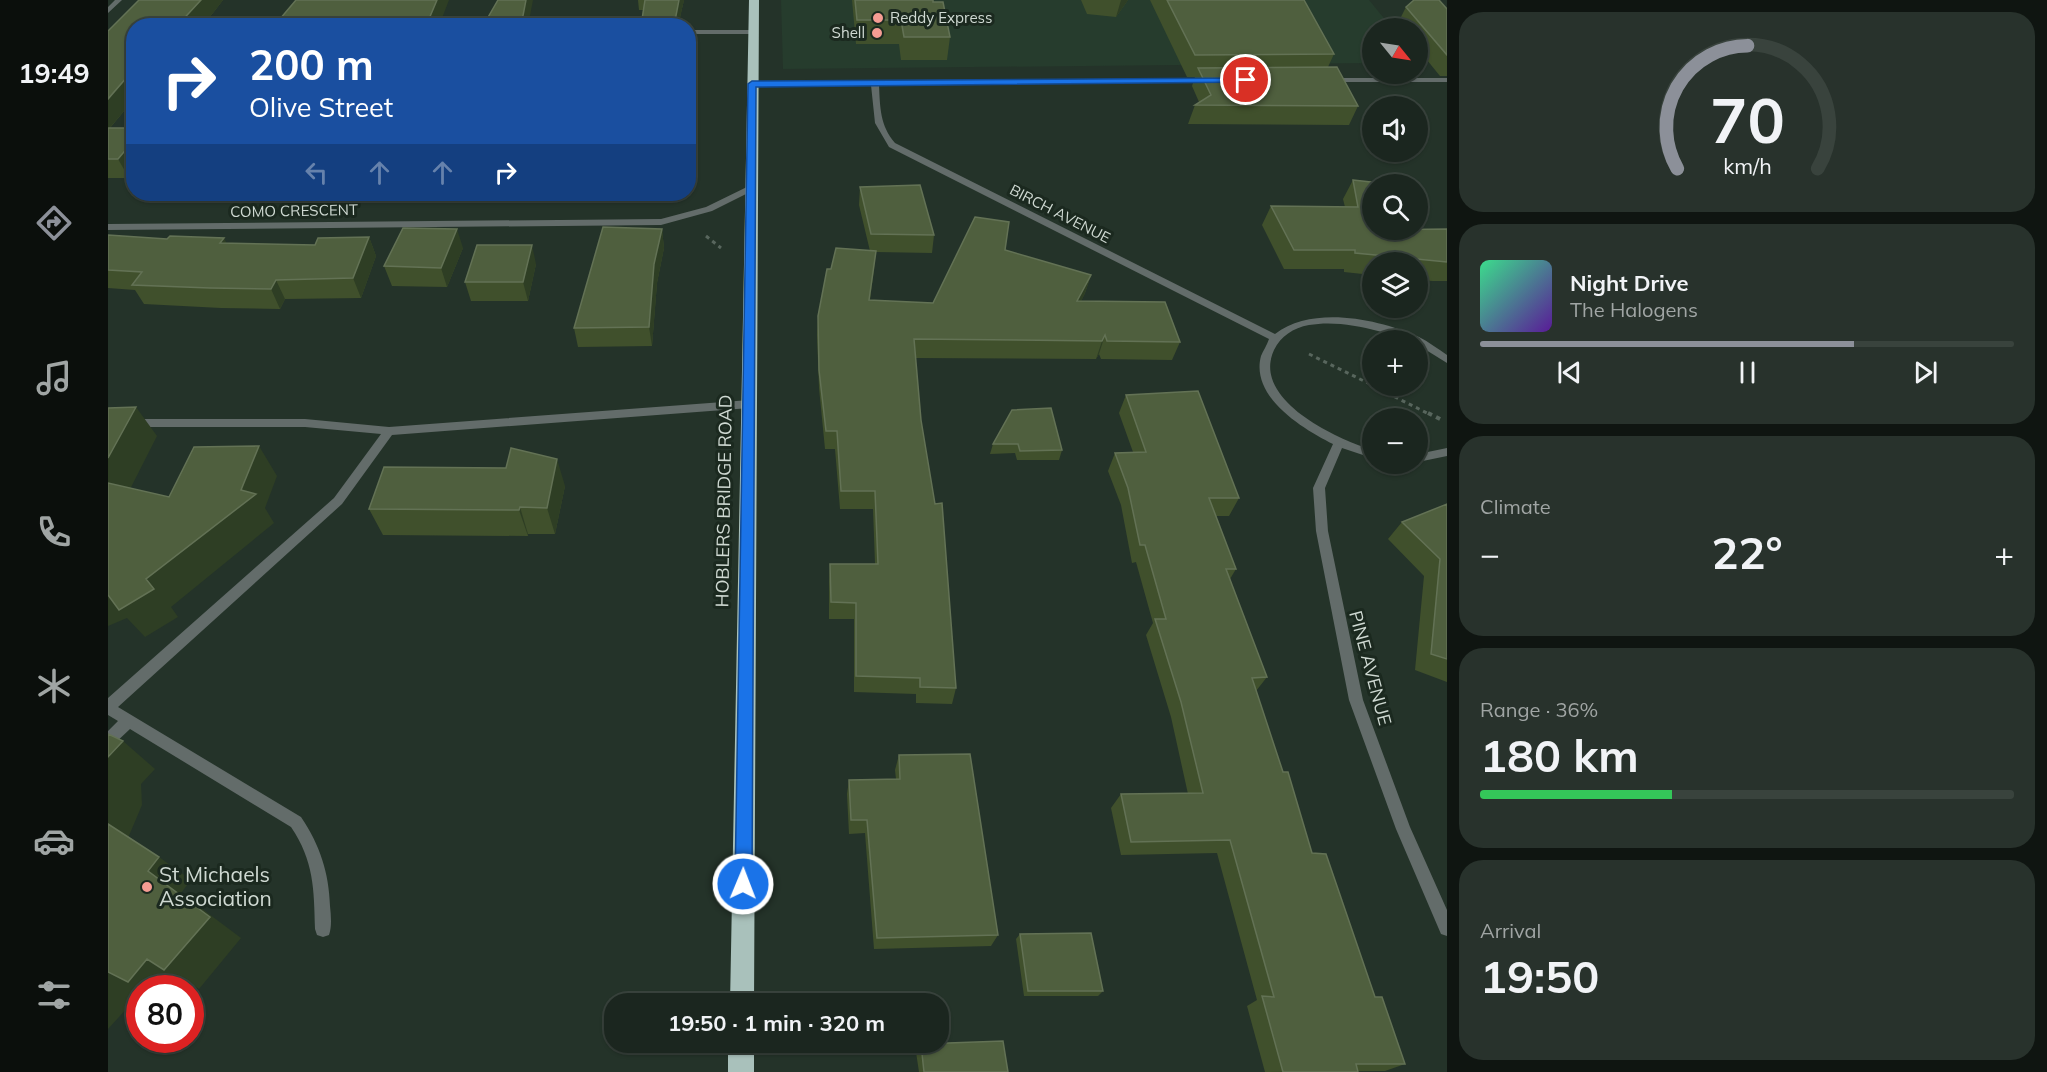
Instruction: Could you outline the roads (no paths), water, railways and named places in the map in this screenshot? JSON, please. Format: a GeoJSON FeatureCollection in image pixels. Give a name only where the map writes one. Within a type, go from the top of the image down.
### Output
{"type":"FeatureCollection","features":[{"type":"Feature","properties":{"kind":"highway","name":"HOBLERS BRIDGE ROAD"},"geometry":{"type":"LineString","coordinates":[[742,993],[754,0]]}},
{"type":"Feature","properties":{"kind":"highway"},"geometry":{"type":"LineString","coordinates":[[741,1053],[741,1072]]}},
{"type":"Feature","properties":{"kind":"street"},"geometry":{"type":"LineString","coordinates":[[108,11],[119,0]]}},
{"type":"Feature","properties":{"kind":"street"},"geometry":{"type":"LineString","coordinates":[[821,3],[829,0]]}},
{"type":"Feature","properties":{"kind":"street"},"geometry":{"type":"LineString","coordinates":[[696,32],[753,32]]}},
{"type":"Feature","properties":{"kind":"street"},"geometry":{"type":"LineString","coordinates":[[752,84],[1215,80]]}},
{"type":"Feature","properties":{"kind":"street"},"geometry":{"type":"LineString","coordinates":[[1321,80],[1447,80]]}},
{"type":"Feature","properties":{"kind":"street","name":"BIRCH AVENUE"},"geometry":{"type":"LineString","coordinates":[[875,83],[877,122],[882,135],[892,145],[1275,338]]}},
{"type":"Feature","properties":{"kind":"street","name":"COMO CRESCENT"},"geometry":{"type":"LineString","coordinates":[[108,227],[661,222],[709,209],[751,188]]}},
{"type":"Feature","properties":{"kind":"street"},"geometry":{"type":"LineString","coordinates":[[1362,451],[1338,444],[1305,425],[1281,403],[1268,380],[1265,358],[1275,338],[1293,327],[1321,320],[1353,321],[1392,330]]}},
{"type":"Feature","properties":{"kind":"street"},"geometry":{"type":"LineString","coordinates":[[1428,348],[1447,360]]}},
{"type":"Feature","properties":{"kind":"street"},"geometry":{"type":"LineString","coordinates":[[108,423],[305,423],[389,431],[750,404]]}},
{"type":"Feature","properties":{"kind":"street"},"geometry":{"type":"LineString","coordinates":[[323,929],[321,873],[307,836],[296,822],[108,707],[338,501],[389,431]]}},
{"type":"Feature","properties":{"kind":"street","name":"PINE AVENUE"},"geometry":{"type":"LineString","coordinates":[[1338,444],[1319,488],[1322,531],[1356,700],[1403,829],[1447,928]]}},
{"type":"Feature","properties":{"kind":"street"},"geometry":{"type":"LineString","coordinates":[[1428,456],[1447,452]]}},
{"type":"Feature","properties":{"kind":"street"},"geometry":{"type":"LineString","coordinates":[[108,740],[128,721]]}},
{"type":"Feature","properties":{"kind":"place","name":"Reddy Express"},"geometry":{"type":"Point","coordinates":[878,18]}},
{"type":"Feature","properties":{"kind":"place","name":"Shell"},"geometry":{"type":"Point","coordinates":[877,33]}},
{"type":"Feature","properties":{"kind":"place","name":"St Michaels Association"},"geometry":{"type":"Point","coordinates":[147,887]}}]}
